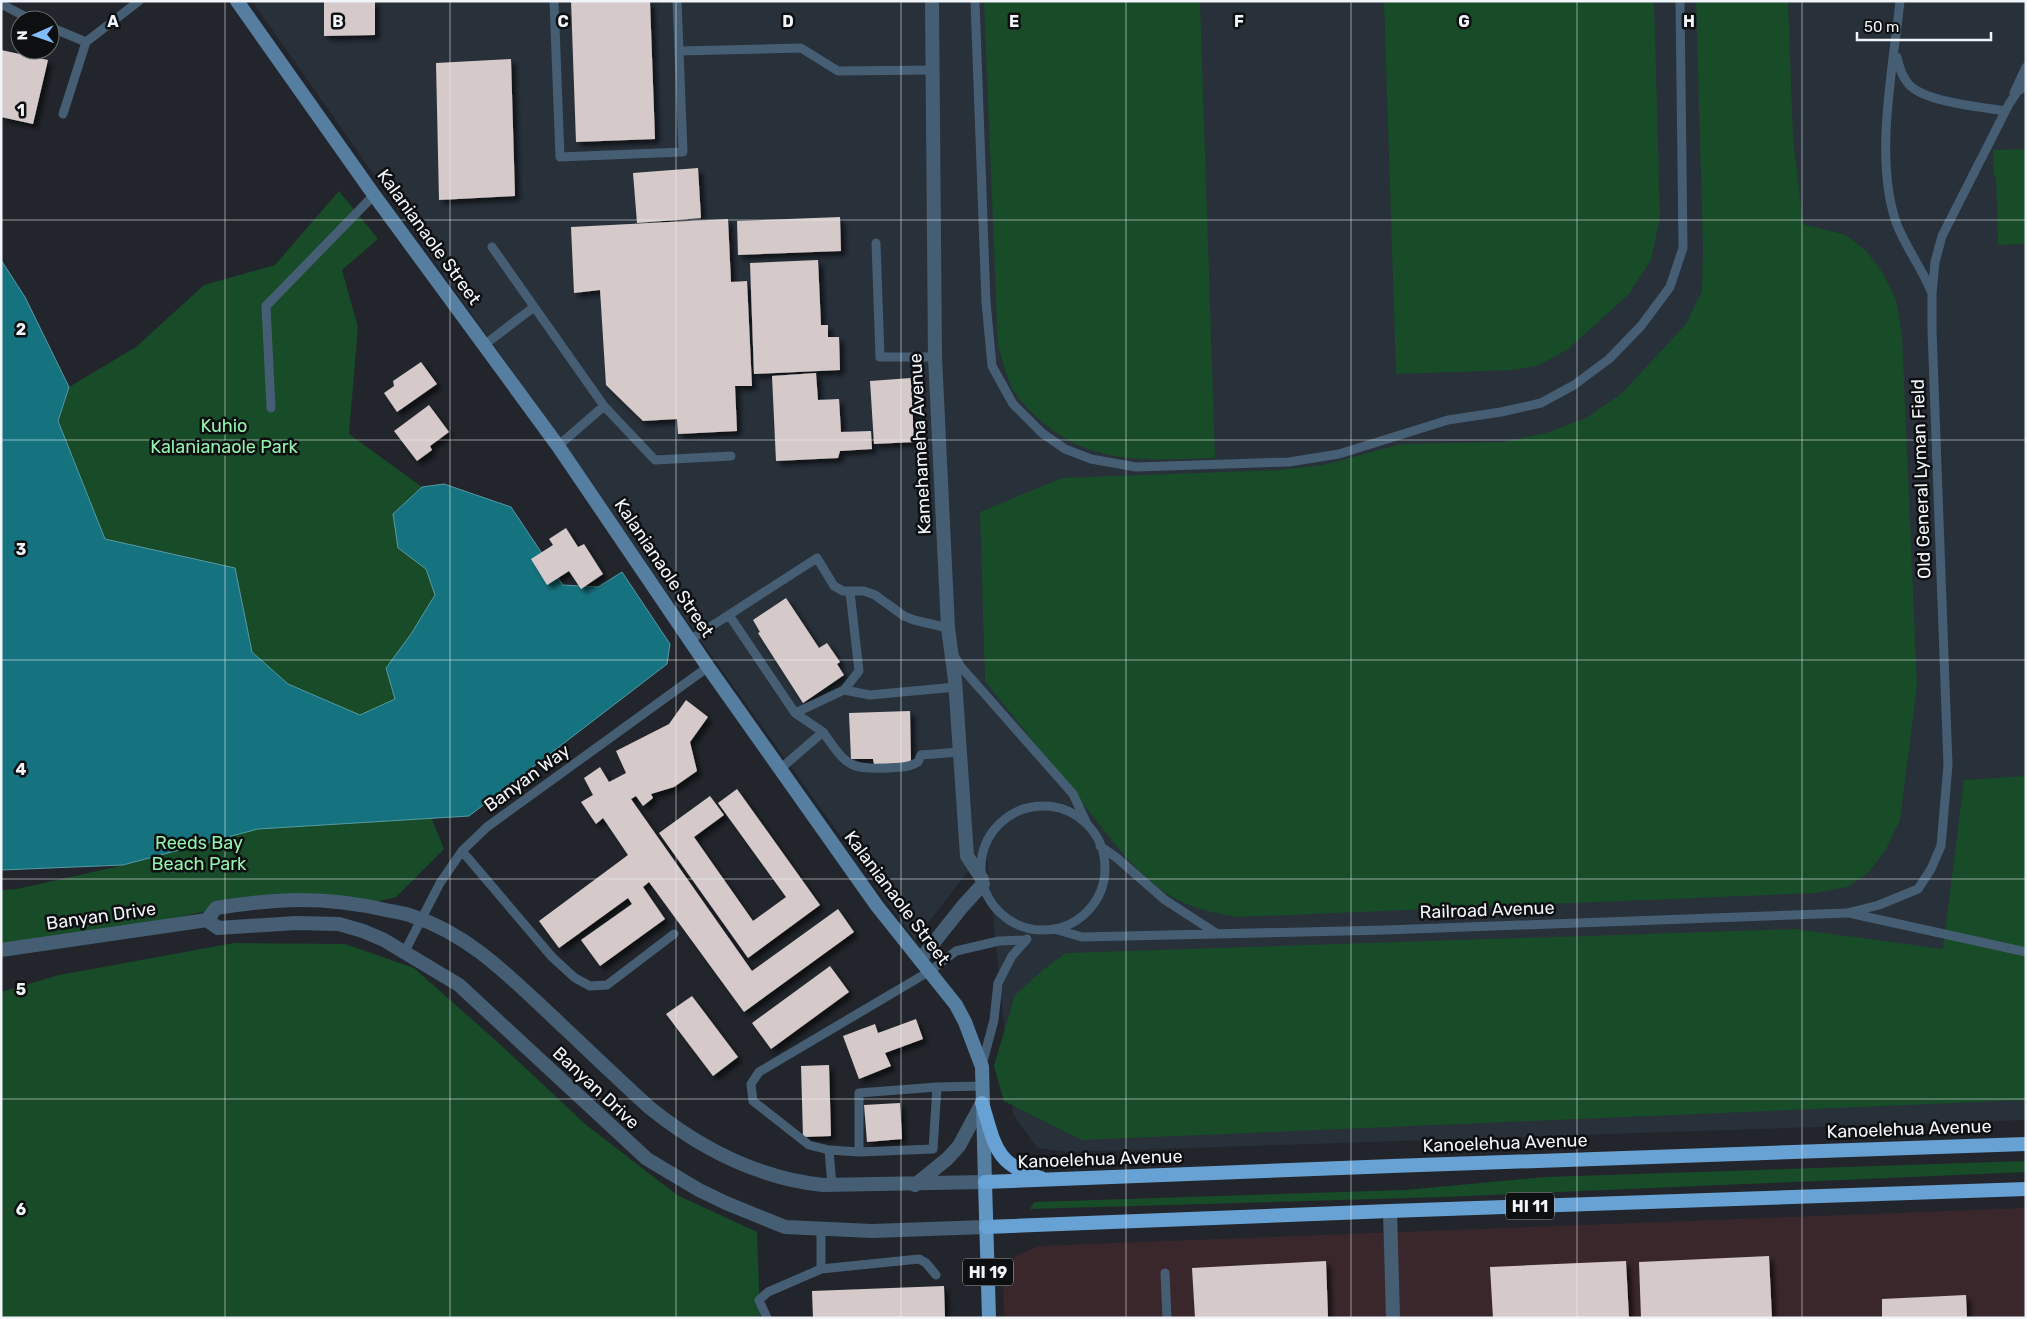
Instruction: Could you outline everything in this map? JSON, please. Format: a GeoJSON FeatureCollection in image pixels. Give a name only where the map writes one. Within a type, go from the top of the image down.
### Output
{"type":"FeatureCollection","features":[{"type":"Feature","properties":{"kind":"highway"},"geometry":{"type":"LineString","coordinates":[[982,1103],[997,1149],[1004,1160],[1024,1172],[1049,1180]]}},
{"type":"Feature","properties":{"kind":"highway","name":"Kanoelehua Avenue"},"geometry":{"type":"LineString","coordinates":[[985,1182],[2026,1144]]}},
{"type":"Feature","properties":{"kind":"highway","name":"HI 11"},"geometry":{"type":"LineString","coordinates":[[986,1227],[1390,1210],[2026,1189]]}},
{"type":"Feature","properties":{"kind":"main road","name":"Kalanianaole Street"},"geometry":{"type":"LineString","coordinates":[[237,1],[374,195],[558,446],[708,667],[877,906],[956,1005],[965,1022],[982,1068],[985,1182]]}},
{"type":"Feature","properties":{"kind":"main road","name":"HI 19"},"geometry":{"type":"LineString","coordinates":[[985,1182],[989,1318]]}},
{"type":"Feature","properties":{"kind":"street","name":"Kamehameha Avenue"},"geometry":{"type":"LineString","coordinates":[[932,1],[935,357],[949,646],[956,687],[967,856],[983,882]]}},
{"type":"Feature","properties":{"kind":"street"},"geometry":{"type":"LineString","coordinates":[[920,960],[983,882]]}},
{"type":"Feature","properties":{"kind":"street","name":"Banyan Drive"},"geometry":{"type":"LineString","coordinates":[[207,920],[216,908],[289,899],[337,901],[412,916],[458,937],[499,966],[650,1108],[695,1141],[745,1166],[798,1182],[832,1185],[916,1185],[985,1182]]}},
{"type":"Feature","properties":{"kind":"street","name":"Banyan Drive"},"geometry":{"type":"LineString","coordinates":[[1,950],[207,920],[218,928],[296,923],[339,924],[363,931],[405,951],[458,985],[647,1159],[673,1176],[726,1203],[785,1227],[872,1231],[986,1227]]}},
{"type":"Feature","properties":{"kind":"street"},"geometry":{"type":"LineString","coordinates":[[916,1185],[947,1159],[959,1146],[982,1103]]}},
{"type":"Feature","properties":{"kind":"street"},"geometry":{"type":"LineString","coordinates":[[1390,1210],[1393,1318]]}},
{"type":"Feature","properties":{"kind":"lane"},"geometry":{"type":"LineString","coordinates":[[63,114],[86,42],[139,1]]}},
{"type":"Feature","properties":{"kind":"lane"},"geometry":{"type":"LineString","coordinates":[[554,1],[560,157],[683,152],[677,1]]}},
{"type":"Feature","properties":{"kind":"lane"},"geometry":{"type":"LineString","coordinates":[[975,1],[986,302],[992,366],[1013,404],[1042,433],[1065,449],[1090,459],[1136,467],[1289,462],[1339,454],[1448,420],[1501,412],[1541,403],[1574,385],[1609,359],[1641,326],[1670,287],[1683,248],[1680,1]]}},
{"type":"Feature","properties":{"kind":"lane"},"geometry":{"type":"LineString","coordinates":[[1900,1],[1886,152],[1890,201],[1903,241],[1925,275],[1932,293]]}},
{"type":"Feature","properties":{"kind":"lane"},"geometry":{"type":"LineString","coordinates":[[1,4],[13,10]]}},
{"type":"Feature","properties":{"kind":"lane"},"geometry":{"type":"LineString","coordinates":[[60,31],[86,42]]}},
{"type":"Feature","properties":{"kind":"lane"},"geometry":{"type":"LineString","coordinates":[[679,51],[801,48],[838,71],[933,70]]}},
{"type":"Feature","properties":{"kind":"lane"},"geometry":{"type":"LineString","coordinates":[[1895,50],[1900,69],[1907,84],[1917,92],[1931,98],[2007,107],[2026,67]]}},
{"type":"Feature","properties":{"kind":"lane","name":"Old General Lyman Field"},"geometry":{"type":"LineString","coordinates":[[1918,890],[1931,869],[1941,846],[1948,765],[1932,330],[1932,293],[1935,262],[1942,236],[2007,107],[2017,92],[2026,85]]}},
{"type":"Feature","properties":{"kind":"lane"},"geometry":{"type":"LineString","coordinates":[[271,408],[266,306],[374,195]]}},
{"type":"Feature","properties":{"kind":"lane"},"geometry":{"type":"LineString","coordinates":[[876,243],[880,358],[935,357]]}},
{"type":"Feature","properties":{"kind":"lane"},"geometry":{"type":"LineString","coordinates":[[492,247],[604,406],[655,460],[731,456]]}},
{"type":"Feature","properties":{"kind":"lane"},"geometry":{"type":"LineString","coordinates":[[484,345],[534,307]]}},
{"type":"Feature","properties":{"kind":"lane"},"geometry":{"type":"LineString","coordinates":[[558,446],[604,406]]}},
{"type":"Feature","properties":{"kind":"lane"},"geometry":{"type":"LineString","coordinates":[[690,640],[817,558],[834,586],[843,591],[864,592],[875,595],[904,616],[948,628]]}},
{"type":"Feature","properties":{"kind":"lane"},"geometry":{"type":"LineString","coordinates":[[795,713],[844,690],[859,671],[850,592]]}},
{"type":"Feature","properties":{"kind":"lane"},"geometry":{"type":"LineString","coordinates":[[728,615],[795,713],[823,732],[842,759],[854,767],[868,769],[911,766],[918,762],[921,755],[960,752]]}},
{"type":"Feature","properties":{"kind":"lane"},"geometry":{"type":"LineString","coordinates":[[949,646],[961,666],[1073,794],[1100,846],[1104,860],[1104,879],[1098,897],[1089,910],[1076,921],[1054,929],[1037,930],[1028,929],[1013,923],[1000,913],[990,900],[983,882],[981,868],[983,851],[991,834],[1004,820],[1020,811],[1038,806],[1057,808],[1074,814],[1089,826]]}},
{"type":"Feature","properties":{"kind":"lane","name":"Banyan Way"},"geometry":{"type":"LineString","coordinates":[[405,951],[440,883],[462,851],[487,827],[708,667]]}},
{"type":"Feature","properties":{"kind":"lane"},"geometry":{"type":"LineString","coordinates":[[844,690],[870,695],[956,687]]}},
{"type":"Feature","properties":{"kind":"lane"},"geometry":{"type":"LineString","coordinates":[[780,769],[823,732]]}},
{"type":"Feature","properties":{"kind":"lane"},"geometry":{"type":"LineString","coordinates":[[1100,846],[1117,858],[1165,900],[1216,933]]}},
{"type":"Feature","properties":{"kind":"lane"},"geometry":{"type":"LineString","coordinates":[[462,851],[552,957],[574,978],[590,986],[607,985],[674,934]]}},
{"type":"Feature","properties":{"kind":"lane","name":"Railroad Avenue"},"geometry":{"type":"LineString","coordinates":[[1054,929],[1082,937],[1386,930],[1847,913],[1879,905],[1918,890]]}},
{"type":"Feature","properties":{"kind":"lane"},"geometry":{"type":"LineString","coordinates":[[1847,913],[2026,952]]}},
{"type":"Feature","properties":{"kind":"lane"},"geometry":{"type":"LineString","coordinates":[[982,1068],[994,1020],[998,983],[1012,956],[1037,930]]}},
{"type":"Feature","properties":{"kind":"lane"},"geometry":{"type":"LineString","coordinates":[[938,1087],[932,1149],[859,1152],[828,1150],[808,1145],[753,1101],[750,1084],[759,1072],[930,971],[956,951],[999,941],[1026,940]]}},
{"type":"Feature","properties":{"kind":"lane"},"geometry":{"type":"LineString","coordinates":[[859,1152],[859,1093],[938,1087],[982,1086]]}},
{"type":"Feature","properties":{"kind":"lane"},"geometry":{"type":"LineString","coordinates":[[828,1150],[832,1185]]}},
{"type":"Feature","properties":{"kind":"lane"},"geometry":{"type":"LineString","coordinates":[[821,1230],[821,1269]]}},
{"type":"Feature","properties":{"kind":"lane"},"geometry":{"type":"LineString","coordinates":[[767,1318],[759,1300],[768,1292],[821,1269],[919,1259],[926,1262],[936,1275]]}},
{"type":"Feature","properties":{"kind":"lane"},"geometry":{"type":"LineString","coordinates":[[1165,1273],[1167,1318]]}},
{"type":"Feature","properties":{"kind":"shaded area"},"geometry":{"type":"Polygon","coordinates":[[[252,1],[2026,1],[2026,1120],[1067,1152],[1037,1148],[1013,1114],[986,848],[915,940],[716,662],[252,1]]]}},
{"type":"Feature","properties":{"kind":"shaded area"},"geometry":{"type":"Polygon","coordinates":[[[2026,1208],[2026,1318],[1004,1318],[1003,1281],[1015,1257],[1038,1246],[2026,1208]]]}},
{"type":"Feature","properties":{"kind":"green space"},"geometry":{"type":"Polygon","coordinates":[[[984,1],[1200,1],[1215,458],[1127,458],[1086,448],[1066,439],[1047,426],[1028,409],[1013,390],[998,347],[984,1]]]}},
{"type":"Feature","properties":{"kind":"green space"},"geometry":{"type":"Polygon","coordinates":[[[1384,1],[1654,1],[1660,218],[1651,260],[1629,294],[1567,350],[1537,366],[1512,370],[1396,374],[1384,1]]]}},
{"type":"Feature","properties":{"kind":"green space"},"geometry":{"type":"Polygon","coordinates":[[[1696,1],[1788,1],[1793,138],[1803,224],[1846,235],[1866,251],[1883,273],[1896,300],[1902,335],[1917,686],[1900,820],[1885,851],[1867,874],[1847,887],[1814,893],[1237,917],[1188,905],[1164,892],[1127,859],[985,681],[980,512],[1062,478],[1278,470],[1323,465],[1402,444],[1503,442],[1546,433],[1586,418],[1622,393],[1686,324],[1702,291],[1703,249],[1696,1]]]}},
{"type":"Feature","properties":{"kind":"green space"},"geometry":{"type":"Polygon","coordinates":[[[2026,149],[2026,244],[1998,245],[1996,176],[1994,176],[1993,150],[2026,149]]]}},
{"type":"Feature","properties":{"kind":"green space","name":"Kuhio Kalanianaole Park"},"geometry":{"type":"Polygon","coordinates":[[[339,191],[378,239],[342,270],[358,327],[349,434],[422,487],[393,514],[398,548],[426,569],[435,596],[411,634],[386,668],[395,699],[360,715],[288,684],[252,652],[235,568],[105,539],[58,421],[69,387],[136,347],[204,285],[275,265],[339,191]]]}},
{"type":"Feature","properties":{"kind":"green space"},"geometry":{"type":"Polygon","coordinates":[[[2026,776],[2026,1100],[1082,1140],[1004,1101],[994,1066],[1015,995],[1044,969],[1066,953],[1795,929],[1943,949],[1964,780],[2026,776]]]}},
{"type":"Feature","properties":{"kind":"green space","name":"Reeds Bay Beach Park"},"geometry":{"type":"Polygon","coordinates":[[[158,804],[428,810],[444,849],[396,897],[363,905],[237,905],[1,953],[1,890],[17,889],[133,863],[158,804]]]}},
{"type":"Feature","properties":{"kind":"green space"},"geometry":{"type":"Polygon","coordinates":[[[234,943],[345,944],[414,968],[503,1047],[585,1124],[677,1195],[757,1232],[760,1318],[1,1318],[1,992],[59,975],[234,943]]]}},
{"type":"Feature","properties":{"kind":"green space"},"geometry":{"type":"Polygon","coordinates":[[[2026,1161],[2026,1172],[1444,1197],[1030,1209],[1034,1202],[1405,1190],[1546,1177],[2026,1161]]]}},
{"type":"Feature","properties":{"kind":"water"},"geometry":{"type":"Polygon","coordinates":[[[1,260],[25,297],[69,387],[58,421],[105,539],[235,568],[252,652],[288,684],[360,715],[395,699],[386,668],[411,634],[435,595],[426,569],[398,548],[393,514],[422,487],[444,484],[511,507],[563,585],[598,587],[622,572],[670,644],[667,664],[469,816],[258,829],[123,865],[1,870],[1,260]]]}},
{"type":"Feature","properties":{"kind":"building"},"geometry":{"type":"Polygon","coordinates":[[[324,1],[375,1],[375,35],[324,36],[324,1]]]}},
{"type":"Feature","properties":{"kind":"building"},"geometry":{"type":"Polygon","coordinates":[[[571,1],[650,1],[655,139],[576,142],[571,1]]]}},
{"type":"Feature","properties":{"kind":"building"},"geometry":{"type":"Polygon","coordinates":[[[1,50],[10,52],[10,60],[48,60],[33,124],[1,117],[1,50]]]}},
{"type":"Feature","properties":{"kind":"building"},"geometry":{"type":"Polygon","coordinates":[[[511,59],[515,196],[439,200],[436,63],[511,59]]]}},
{"type":"Feature","properties":{"kind":"building"},"geometry":{"type":"Polygon","coordinates":[[[698,168],[701,218],[637,223],[633,173],[698,168]]]}},
{"type":"Feature","properties":{"kind":"building"},"geometry":{"type":"Polygon","coordinates":[[[840,217],[841,251],[738,255],[737,221],[840,217]]]}},
{"type":"Feature","properties":{"kind":"building"},"geometry":{"type":"Polygon","coordinates":[[[728,219],[731,282],[747,281],[752,386],[735,386],[737,431],[678,434],[677,419],[643,421],[606,385],[600,290],[574,293],[571,227],[728,219]]]}},
{"type":"Feature","properties":{"kind":"building"},"geometry":{"type":"Polygon","coordinates":[[[818,260],[821,325],[828,325],[828,337],[839,337],[840,370],[754,374],[750,263],[818,260]]]}},
{"type":"Feature","properties":{"kind":"building"},"geometry":{"type":"Polygon","coordinates":[[[421,362],[437,384],[397,412],[384,393],[394,386],[393,381],[421,362]]]}},
{"type":"Feature","properties":{"kind":"building"},"geometry":{"type":"Polygon","coordinates":[[[816,373],[818,400],[839,399],[841,432],[871,431],[872,449],[840,451],[838,458],[776,461],[772,376],[816,373]]]}},
{"type":"Feature","properties":{"kind":"building"},"geometry":{"type":"Polygon","coordinates":[[[911,378],[914,442],[874,444],[870,381],[911,378]]]}},
{"type":"Feature","properties":{"kind":"building"},"geometry":{"type":"Polygon","coordinates":[[[429,405],[449,432],[430,446],[432,450],[417,461],[394,431],[429,405]]]}},
{"type":"Feature","properties":{"kind":"building"},"geometry":{"type":"Polygon","coordinates":[[[566,528],[578,547],[584,544],[603,574],[581,589],[569,571],[547,585],[531,559],[553,545],[549,539],[566,528]]]}},
{"type":"Feature","properties":{"kind":"building"},"geometry":{"type":"Polygon","coordinates":[[[786,598],[819,648],[827,643],[840,662],[837,664],[844,675],[803,703],[758,633],[760,632],[753,620],[786,598]]]}},
{"type":"Feature","properties":{"kind":"building"},"geometry":{"type":"Polygon","coordinates":[[[686,700],[708,717],[690,742],[697,771],[674,787],[651,794],[653,798],[643,806],[636,796],[631,799],[752,971],[838,909],[854,932],[744,1012],[649,882],[643,887],[665,919],[600,966],[581,940],[632,904],[628,898],[559,948],[539,921],[628,855],[603,818],[596,824],[581,802],[593,795],[584,778],[600,767],[609,782],[626,773],[616,751],[669,724],[686,700]]]}},
{"type":"Feature","properties":{"kind":"building"},"geometry":{"type":"Polygon","coordinates":[[[910,711],[911,763],[874,764],[873,759],[851,759],[849,713],[910,711]]]}},
{"type":"Feature","properties":{"kind":"building"},"geometry":{"type":"Polygon","coordinates":[[[737,789],[820,905],[748,958],[659,833],[710,796],[724,815],[694,837],[753,921],[786,897],[718,803],[737,789]]]}},
{"type":"Feature","properties":{"kind":"building"},"geometry":{"type":"Polygon","coordinates":[[[830,966],[849,992],[771,1049],[752,1023],[830,966]]]}},
{"type":"Feature","properties":{"kind":"building"},"geometry":{"type":"Polygon","coordinates":[[[692,996],[738,1057],[713,1076],[666,1014],[692,996]]]}},
{"type":"Feature","properties":{"kind":"building"},"geometry":{"type":"Polygon","coordinates":[[[916,1019],[923,1039],[885,1053],[891,1066],[859,1079],[843,1036],[875,1024],[878,1033],[916,1019]]]}},
{"type":"Feature","properties":{"kind":"building"},"geometry":{"type":"Polygon","coordinates":[[[829,1065],[831,1136],[803,1137],[801,1066],[829,1065]]]}},
{"type":"Feature","properties":{"kind":"building"},"geometry":{"type":"Polygon","coordinates":[[[900,1103],[902,1139],[867,1142],[864,1105],[900,1103]]]}},
{"type":"Feature","properties":{"kind":"building"},"geometry":{"type":"Polygon","coordinates":[[[1769,1256],[1772,1318],[1641,1318],[1639,1262],[1769,1256]]]}},
{"type":"Feature","properties":{"kind":"building"},"geometry":{"type":"Polygon","coordinates":[[[1326,1261],[1328,1317],[1195,1318],[1192,1268],[1326,1261]]]}},
{"type":"Feature","properties":{"kind":"building"},"geometry":{"type":"Polygon","coordinates":[[[1626,1261],[1629,1318],[1493,1318],[1490,1267],[1626,1261]]]}},
{"type":"Feature","properties":{"kind":"building"},"geometry":{"type":"Polygon","coordinates":[[[944,1286],[945,1318],[813,1318],[812,1291],[944,1286]]]}},
{"type":"Feature","properties":{"kind":"building"},"geometry":{"type":"Polygon","coordinates":[[[1966,1295],[1967,1318],[1882,1318],[1882,1299],[1966,1295]]]}}]}
